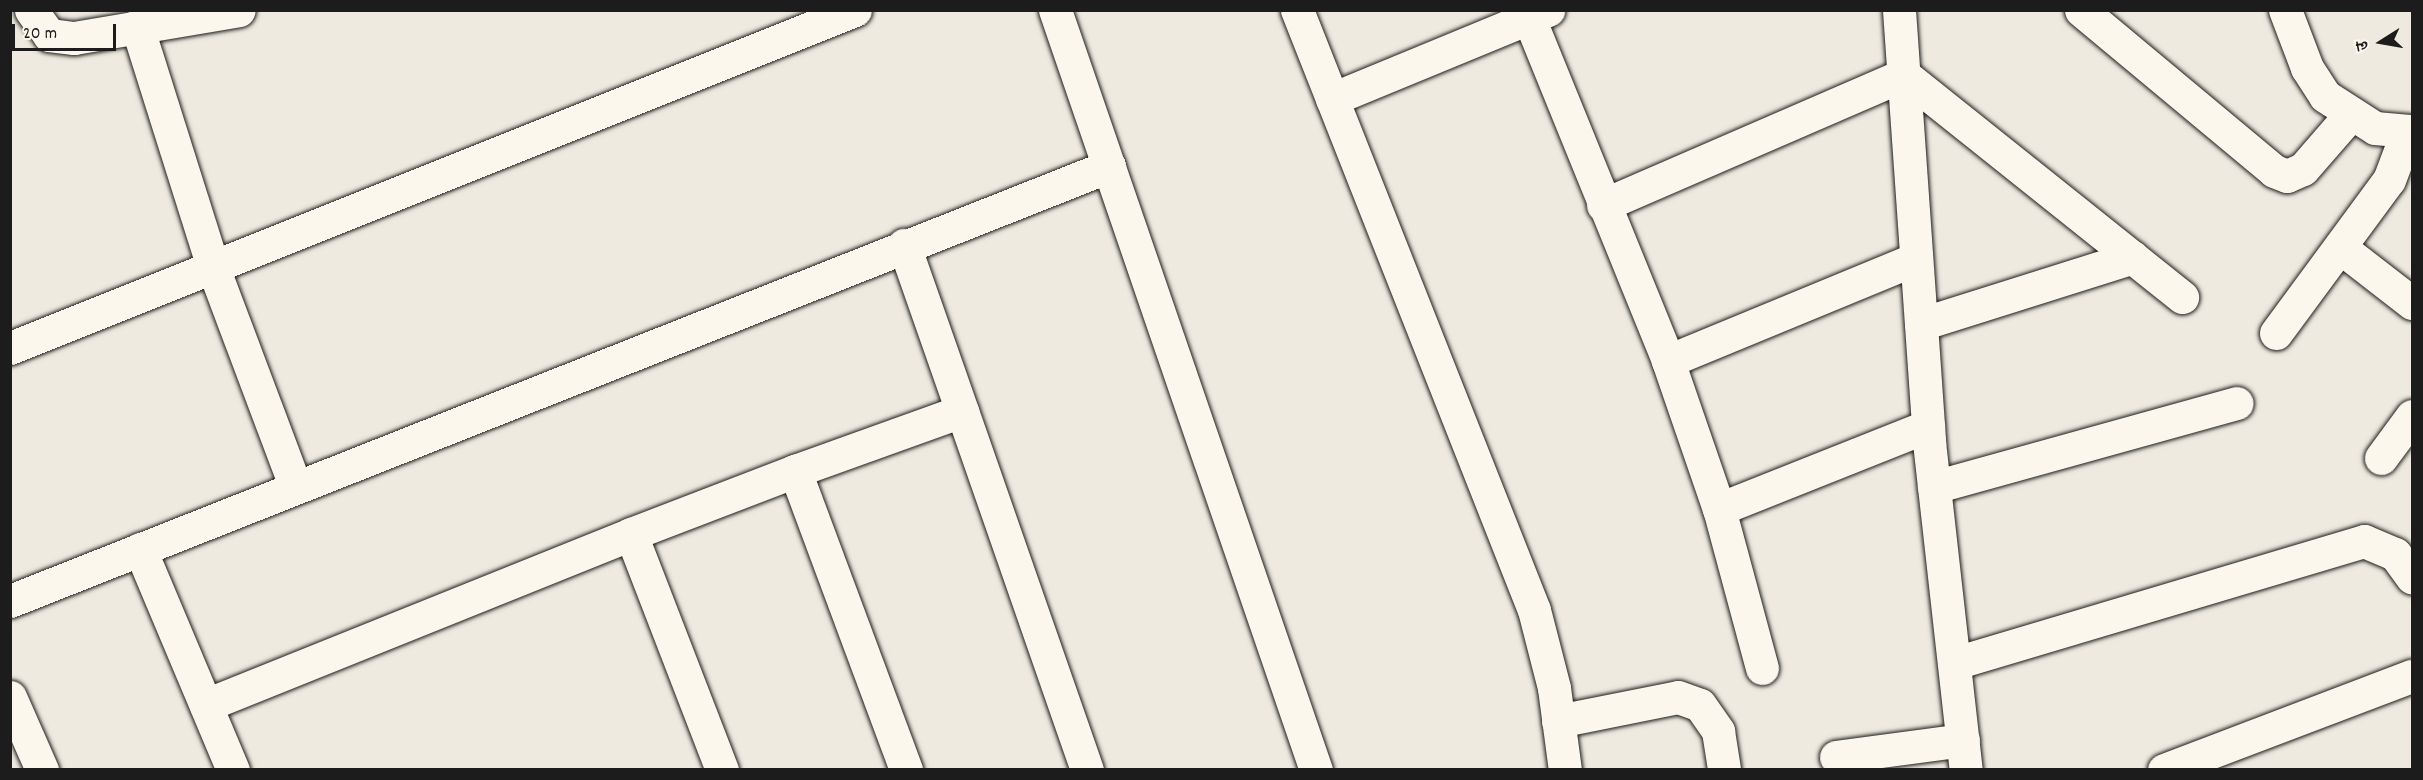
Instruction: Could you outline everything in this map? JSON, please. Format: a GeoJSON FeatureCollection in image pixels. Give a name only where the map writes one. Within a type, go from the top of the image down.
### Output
{"type":"FeatureCollection","features":[{"type":"Feature","properties":{"kind":"street"},"geometry":{"type":"LineString","coordinates":[[25,16],[49,35],[74,38],[239,10]]}},
{"type":"Feature","properties":{"kind":"street"},"geometry":{"type":"LineString","coordinates":[[10,348],[214,270],[855,10]]}},
{"type":"Feature","properties":{"kind":"street"},"geometry":{"type":"LineString","coordinates":[[1055,10],[1316,770]]}},
{"type":"Feature","properties":{"kind":"street"},"geometry":{"type":"LineString","coordinates":[[1297,10],[1534,610],[1558,721],[1565,770]]}},
{"type":"Feature","properties":{"kind":"street"},"geometry":{"type":"LineString","coordinates":[[1836,757],[1965,755],[1928,426],[1899,10]]}},
{"type":"Feature","properties":{"kind":"street"},"geometry":{"type":"LineString","coordinates":[[2081,10],[2274,171],[2287,176],[2303,169],[2349,116]]}},
{"type":"Feature","properties":{"kind":"street"},"geometry":{"type":"LineString","coordinates":[[2276,333],[2341,248],[2401,159],[2410,132],[2349,116],[2325,96],[2307,68],[2285,10]]}},
{"type":"Feature","properties":{"kind":"street"},"geometry":{"type":"LineString","coordinates":[[1332,99],[1538,14],[1603,205],[1668,362],[1719,509],[1762,668]]}},
{"type":"Feature","properties":{"kind":"street"},"geometry":{"type":"LineString","coordinates":[[137,26],[214,270],[295,485]]}},
{"type":"Feature","properties":{"kind":"street"},"geometry":{"type":"LineString","coordinates":[[1603,205],[1904,75]]}},
{"type":"Feature","properties":{"kind":"street"},"geometry":{"type":"LineString","coordinates":[[1904,75],[2182,297]]}},
{"type":"Feature","properties":{"kind":"street"},"geometry":{"type":"LineString","coordinates":[[10,602],[295,485],[1109,166]]}},
{"type":"Feature","properties":{"kind":"street"},"geometry":{"type":"LineString","coordinates":[[904,245],[1087,770]]}},
{"type":"Feature","properties":{"kind":"street"},"geometry":{"type":"LineString","coordinates":[[2341,248],[2412,303]]}},
{"type":"Feature","properties":{"kind":"street"},"geometry":{"type":"LineString","coordinates":[[1921,324],[2133,257]]}},
{"type":"Feature","properties":{"kind":"street"},"geometry":{"type":"LineString","coordinates":[[1668,362],[1916,259]]}},
{"type":"Feature","properties":{"kind":"street"},"geometry":{"type":"LineString","coordinates":[[1934,487],[2237,403]]}},
{"type":"Feature","properties":{"kind":"street"},"geometry":{"type":"LineString","coordinates":[[206,705],[631,534],[795,471],[962,411]]}},
{"type":"Feature","properties":{"kind":"street"},"geometry":{"type":"LineString","coordinates":[[2381,458],[2412,416]]}},
{"type":"Feature","properties":{"kind":"street"},"geometry":{"type":"LineString","coordinates":[[1719,509],[1928,426]]}},
{"type":"Feature","properties":{"kind":"street"},"geometry":{"type":"LineString","coordinates":[[795,471],[906,770]]}},
{"type":"Feature","properties":{"kind":"street"},"geometry":{"type":"LineString","coordinates":[[631,534],[722,770]]}},
{"type":"Feature","properties":{"kind":"street"},"geometry":{"type":"LineString","coordinates":[[1955,663],[2364,541],[2395,554],[2412,577]]}},
{"type":"Feature","properties":{"kind":"street"},"geometry":{"type":"LineString","coordinates":[[140,549],[233,770]]}},
{"type":"Feature","properties":{"kind":"street"},"geometry":{"type":"LineString","coordinates":[[2164,770],[2412,676]]}},
{"type":"Feature","properties":{"kind":"street"},"geometry":{"type":"LineString","coordinates":[[10,697],[42,770]]}},
{"type":"Feature","properties":{"kind":"street"},"geometry":{"type":"LineString","coordinates":[[1558,721],[1677,697],[1700,705],[1718,731],[1724,770]]}}]}
